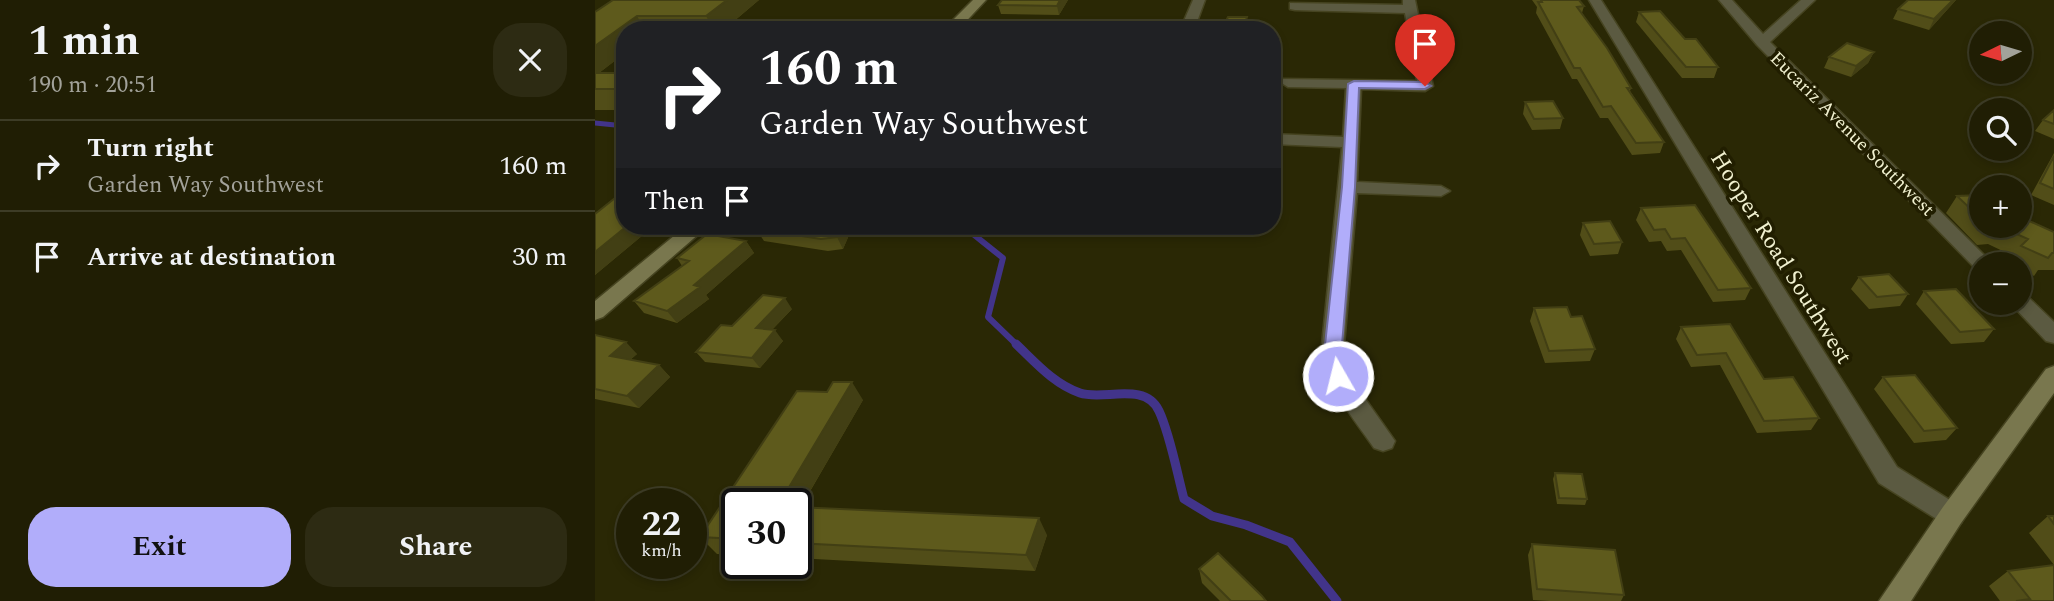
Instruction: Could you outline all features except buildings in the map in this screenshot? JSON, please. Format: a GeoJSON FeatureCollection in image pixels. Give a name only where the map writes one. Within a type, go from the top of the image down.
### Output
{"type":"FeatureCollection","features":[{"type":"Feature","properties":{"kind":"main road"},"geometry":{"type":"LineString","coordinates":[[959,21],[980,0]]}},
{"type":"Feature","properties":{"kind":"main road"},"geometry":{"type":"LineString","coordinates":[[595,312],[687,235]]}},
{"type":"Feature","properties":{"kind":"main road"},"geometry":{"type":"LineString","coordinates":[[1894,601],[1952,515],[2054,375]]}},
{"type":"Feature","properties":{"kind":"street"},"geometry":{"type":"LineString","coordinates":[[1191,21],[1199,0]]}},
{"type":"Feature","properties":{"kind":"street","name":"Hooper Road Southwest"},"geometry":{"type":"LineString","coordinates":[[1595,0],[1888,475],[1952,515]]}},
{"type":"Feature","properties":{"kind":"street","name":"Eucariz Avenue Southwest"},"geometry":{"type":"LineString","coordinates":[[1725,0],[1762,42],[1971,252]]}},
{"type":"Feature","properties":{"kind":"street"},"geometry":{"type":"LineString","coordinates":[[1762,42],[1809,0]]}},
{"type":"Feature","properties":{"kind":"street"},"geometry":{"type":"LineString","coordinates":[[1287,82],[1425,86],[1409,4],[1295,6]]}},
{"type":"Feature","properties":{"kind":"street"},"geometry":{"type":"LineString","coordinates":[[1354,84],[1333,360],[1338,376],[1383,442]]}},
{"type":"Feature","properties":{"kind":"street"},"geometry":{"type":"LineString","coordinates":[[1281,139],[1351,142]]}},
{"type":"Feature","properties":{"kind":"street"},"geometry":{"type":"LineString","coordinates":[[1348,187],[1441,191]]}},
{"type":"Feature","properties":{"kind":"street"},"geometry":{"type":"LineString","coordinates":[[2032,313],[2054,335]]}},
{"type":"Feature","properties":{"kind":"waterway"},"geometry":{"type":"LineString","coordinates":[[595,123],[616,125]]}},
{"type":"Feature","properties":{"kind":"waterway"},"geometry":{"type":"LineString","coordinates":[[974,235],[1003,258],[988,317],[1018,346]]}},
{"type":"Feature","properties":{"kind":"waterway"},"geometry":{"type":"LineString","coordinates":[[1016,344],[1046,372],[1080,393],[1134,394],[1153,402],[1167,431],[1184,499],[1212,516],[1246,525],[1290,542],[1337,601]]}},
{"type":"Feature","properties":{"kind":"route"},"geometry":{"type":"LineString","coordinates":[[1338,376],[1333,360],[1333,345],[1348,187],[1354,84],[1425,86]]}}]}
